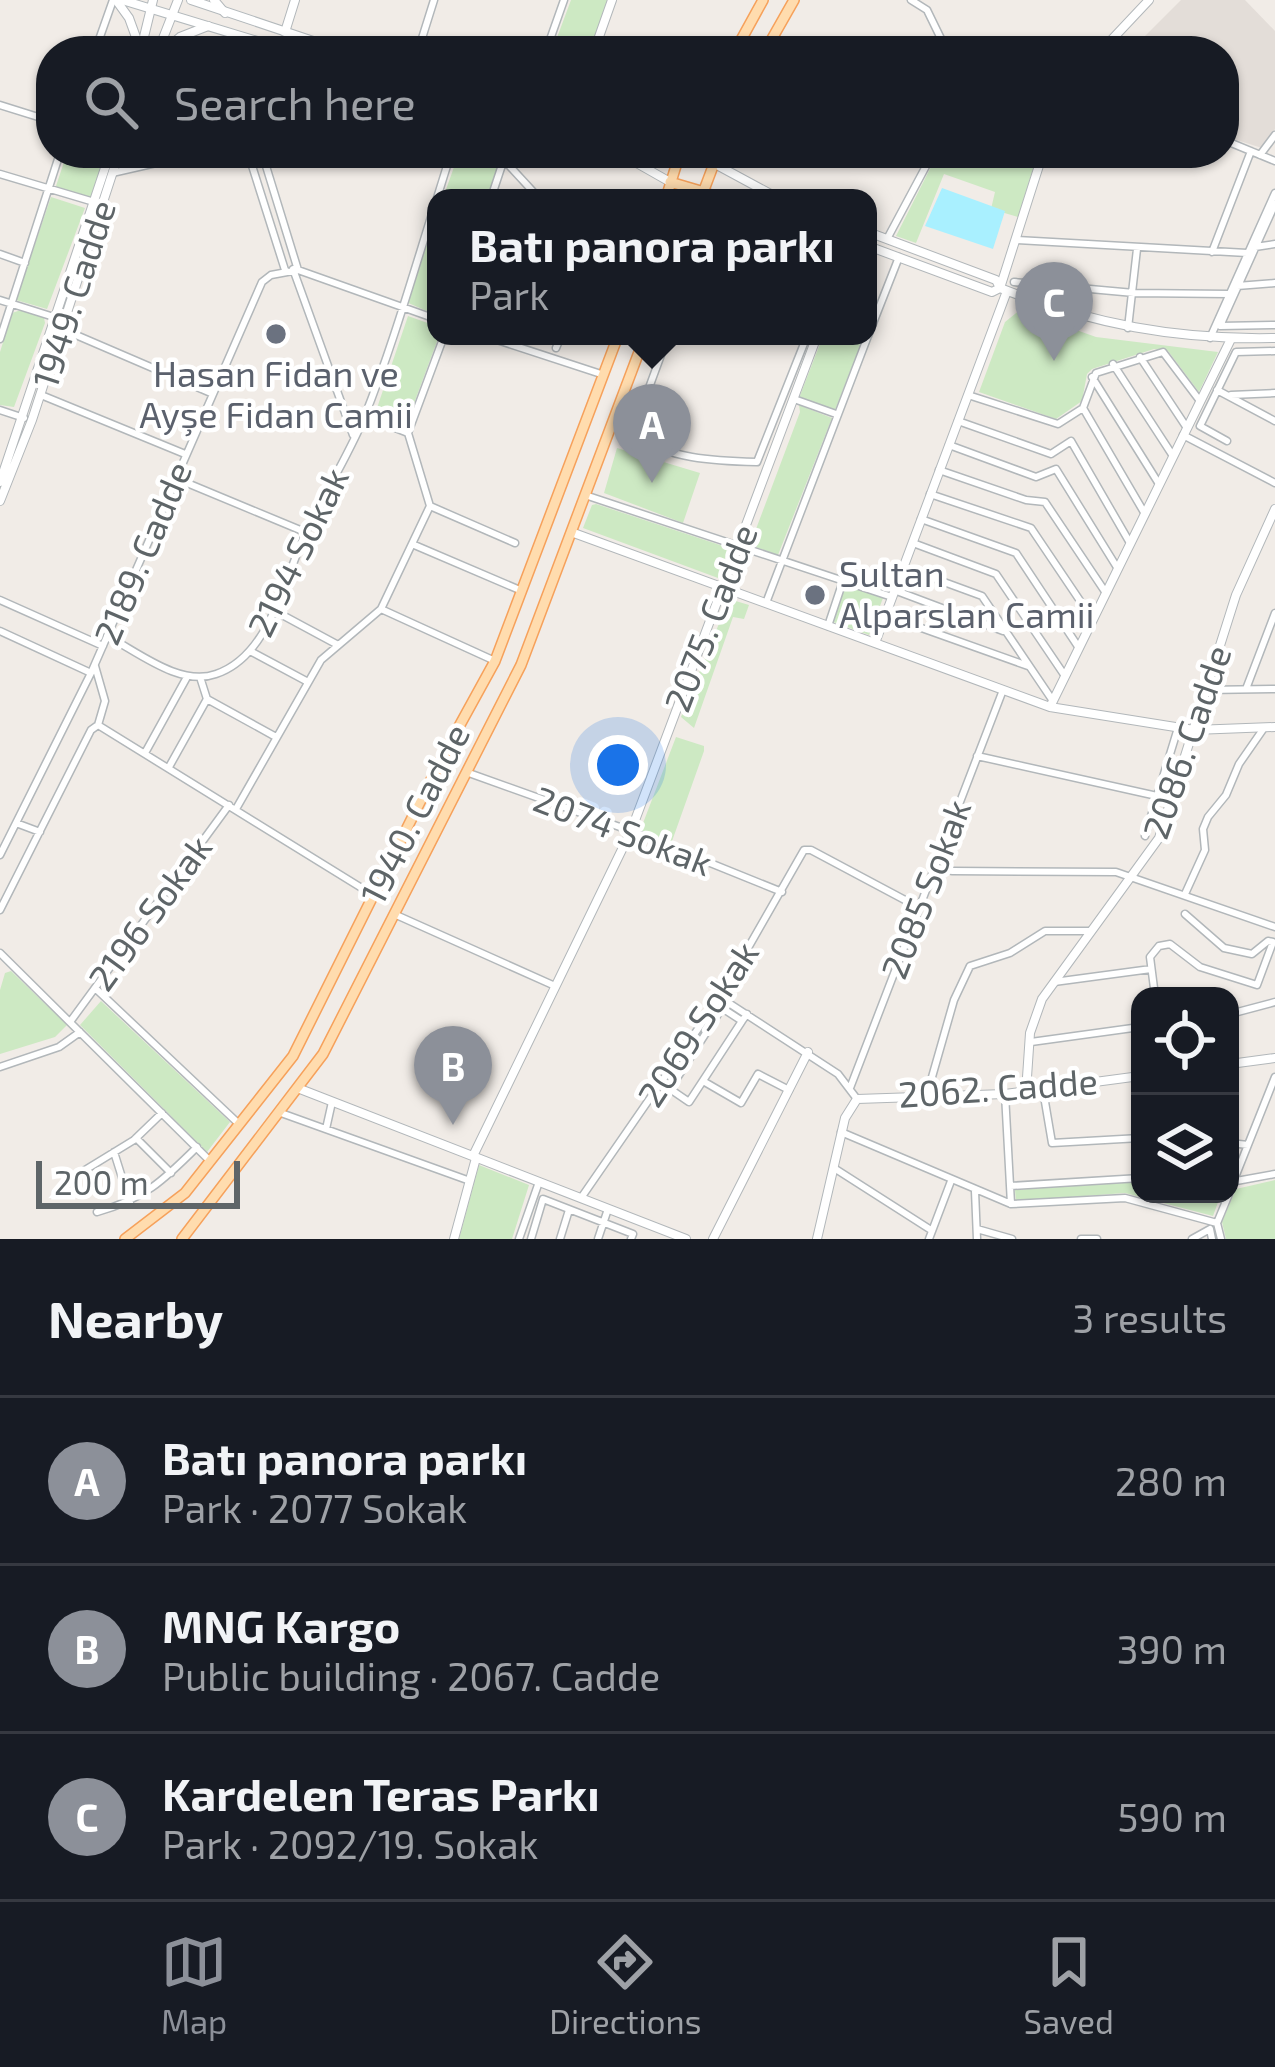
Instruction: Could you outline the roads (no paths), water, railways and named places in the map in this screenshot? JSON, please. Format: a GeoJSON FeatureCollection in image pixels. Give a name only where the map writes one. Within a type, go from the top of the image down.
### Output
{"type":"FeatureCollection","features":[{"type":"Feature","properties":{"kind":"main road"},"geometry":{"type":"LineString","coordinates":[[744,36],[763,0]]}},
{"type":"Feature","properties":{"kind":"main road"},"geometry":{"type":"LineString","coordinates":[[774,36],[794,0]]}},
{"type":"Feature","properties":{"kind":"main road"},"geometry":{"type":"LineString","coordinates":[[668,189],[677,168]]}},
{"type":"Feature","properties":{"kind":"main road"},"geometry":{"type":"LineString","coordinates":[[670,182],[687,189]]}},
{"type":"Feature","properties":{"kind":"main road","name":"1940. Cadde"},"geometry":{"type":"LineString","coordinates":[[125,1239],[185,1193],[293,1056],[495,661],[615,345]]}},
{"type":"Feature","properties":{"kind":"main road","name":"1940. Cadde"},"geometry":{"type":"LineString","coordinates":[[182,1239],[323,1054],[521,664],[642,345]]}},
{"type":"Feature","properties":{"kind":"main road"},"geometry":{"type":"LineString","coordinates":[[141,1239],[152,1219]]}},
{"type":"Feature","properties":{"kind":"street"},"geometry":{"type":"LineString","coordinates":[[117,0],[152,5],[173,17],[245,36]]}},
{"type":"Feature","properties":{"kind":"street"},"geometry":{"type":"LineString","coordinates":[[101,36],[117,0]]}},
{"type":"Feature","properties":{"kind":"street"},"geometry":{"type":"LineString","coordinates":[[117,0],[136,36]]}},
{"type":"Feature","properties":{"kind":"street"},"geometry":{"type":"LineString","coordinates":[[166,36],[178,0]]}},
{"type":"Feature","properties":{"kind":"street"},"geometry":{"type":"LineString","coordinates":[[191,0],[297,36]]}},
{"type":"Feature","properties":{"kind":"street"},"geometry":{"type":"LineString","coordinates":[[214,0],[226,14]]}},
{"type":"Feature","properties":{"kind":"street"},"geometry":{"type":"LineString","coordinates":[[285,32],[295,0]]}},
{"type":"Feature","properties":{"kind":"street"},"geometry":{"type":"LineString","coordinates":[[423,36],[434,0]]}},
{"type":"Feature","properties":{"kind":"street"},"geometry":{"type":"LineString","coordinates":[[551,36],[564,0]]}},
{"type":"Feature","properties":{"kind":"street"},"geometry":{"type":"LineString","coordinates":[[599,36],[612,0]]}},
{"type":"Feature","properties":{"kind":"street"},"geometry":{"type":"LineString","coordinates":[[911,0],[928,10],[940,36]]}},
{"type":"Feature","properties":{"kind":"street"},"geometry":{"type":"LineString","coordinates":[[1115,36],[1149,0]]}},
{"type":"Feature","properties":{"kind":"street"},"geometry":{"type":"LineString","coordinates":[[145,36],[152,5]]}},
{"type":"Feature","properties":{"kind":"street"},"geometry":{"type":"LineString","coordinates":[[183,36],[212,25]]}},
{"type":"Feature","properties":{"kind":"street"},"geometry":{"type":"LineString","coordinates":[[0,105],[36,116]]}},
{"type":"Feature","properties":{"kind":"street"},"geometry":{"type":"LineString","coordinates":[[1260,155],[1275,135]]}},
{"type":"Feature","properties":{"kind":"street"},"geometry":{"type":"LineString","coordinates":[[1239,146],[1275,161]]}},
{"type":"Feature","properties":{"kind":"street"},"geometry":{"type":"LineString","coordinates":[[1212,252],[1251,151]]}},
{"type":"Feature","properties":{"kind":"street"},"geometry":{"type":"LineString","coordinates":[[0,339],[56,168]]}},
{"type":"Feature","properties":{"kind":"street","name":"1949. Cadde"},"geometry":{"type":"LineString","coordinates":[[0,482],[109,168]]}},
{"type":"Feature","properties":{"kind":"street","name":"1949. Cadde"},"geometry":{"type":"LineString","coordinates":[[0,501],[41,395],[113,168]]}},
{"type":"Feature","properties":{"kind":"street"},"geometry":{"type":"LineString","coordinates":[[112,173],[134,168]]}},
{"type":"Feature","properties":{"kind":"street"},"geometry":{"type":"LineString","coordinates":[[254,168],[355,439]]}},
{"type":"Feature","properties":{"kind":"street"},"geometry":{"type":"LineString","coordinates":[[266,168],[292,270]]}},
{"type":"Feature","properties":{"kind":"street"},"geometry":{"type":"LineString","coordinates":[[645,168],[670,182]]}},
{"type":"Feature","properties":{"kind":"street"},"geometry":{"type":"LineString","coordinates":[[731,168],[764,189]]}},
{"type":"Feature","properties":{"kind":"street"},"geometry":{"type":"LineString","coordinates":[[886,239],[925,168]]}},
{"type":"Feature","properties":{"kind":"street"},"geometry":{"type":"LineString","coordinates":[[874,643],[968,394],[1038,168]]}},
{"type":"Feature","properties":{"kind":"street"},"geometry":{"type":"LineString","coordinates":[[0,174],[94,202]]}},
{"type":"Feature","properties":{"kind":"street"},"geometry":{"type":"LineString","coordinates":[[1210,338],[1275,193]]}},
{"type":"Feature","properties":{"kind":"street"},"geometry":{"type":"LineString","coordinates":[[1275,204],[1220,326],[1275,325]]}},
{"type":"Feature","properties":{"kind":"street","name":"2194 Sokak"},"geometry":{"type":"LineString","coordinates":[[107,636],[187,677],[234,667],[250,651],[365,416],[427,229]]}},
{"type":"Feature","properties":{"kind":"street"},"geometry":{"type":"LineString","coordinates":[[877,236],[996,280],[1003,290]]}},
{"type":"Feature","properties":{"kind":"street"},"geometry":{"type":"LineString","coordinates":[[1016,240],[1247,253]]}},
{"type":"Feature","properties":{"kind":"street"},"geometry":{"type":"LineString","coordinates":[[1255,247],[1275,244]]}},
{"type":"Feature","properties":{"kind":"street"},"geometry":{"type":"LineString","coordinates":[[877,249],[1082,319],[1210,338],[1275,338]]}},
{"type":"Feature","properties":{"kind":"street"},"geometry":{"type":"LineString","coordinates":[[1128,328],[1137,249]]}},
{"type":"Feature","properties":{"kind":"street"},"geometry":{"type":"LineString","coordinates":[[0,254],[25,263]]}},
{"type":"Feature","properties":{"kind":"street"},"geometry":{"type":"LineString","coordinates":[[877,313],[899,257]]}},
{"type":"Feature","properties":{"kind":"street"},"geometry":{"type":"LineString","coordinates":[[292,270],[427,316]]}},
{"type":"Feature","properties":{"kind":"street","name":"2189. Cadde"},"geometry":{"type":"LineString","coordinates":[[0,854],[93,669],[254,295],[271,274],[292,270]]}},
{"type":"Feature","properties":{"kind":"street"},"geometry":{"type":"LineString","coordinates":[[1014,282],[1134,293],[1228,294]]}},
{"type":"Feature","properties":{"kind":"street"},"geometry":{"type":"LineString","coordinates":[[1237,286],[1275,283]]}},
{"type":"Feature","properties":{"kind":"street"},"geometry":{"type":"LineString","coordinates":[[0,299],[57,318]]}},
{"type":"Feature","properties":{"kind":"street"},"geometry":{"type":"LineString","coordinates":[[62,329],[212,393]]}},
{"type":"Feature","properties":{"kind":"street"},"geometry":{"type":"LineString","coordinates":[[1052,704],[1231,339]]}},
{"type":"Feature","properties":{"kind":"street"},"geometry":{"type":"LineString","coordinates":[[441,345],[408,433],[430,506],[514,543]]}},
{"type":"Feature","properties":{"kind":"street"},"geometry":{"type":"LineString","coordinates":[[512,345],[604,375]]}},
{"type":"Feature","properties":{"kind":"street"},"geometry":{"type":"LineString","coordinates":[[665,345],[632,434],[648,445],[705,460],[757,463],[803,345]]}},
{"type":"Feature","properties":{"kind":"street","name":"2075. Cadde"},"geometry":{"type":"LineString","coordinates":[[454,1239],[475,1157],[631,831],[815,345]]}},
{"type":"Feature","properties":{"kind":"street"},"geometry":{"type":"LineString","coordinates":[[766,603],[864,345]]}},
{"type":"Feature","properties":{"kind":"street"},"geometry":{"type":"LineString","coordinates":[[1227,441],[1200,427],[1236,352],[1275,351]]}},
{"type":"Feature","properties":{"kind":"street"},"geometry":{"type":"LineString","coordinates":[[968,394],[1054,424],[1067,421],[1083,408],[1092,376],[1113,364],[1166,353],[1200,401]]}},
{"type":"Feature","properties":{"kind":"street"},"geometry":{"type":"LineString","coordinates":[[1140,357],[1185,432],[1275,483]]}},
{"type":"Feature","properties":{"kind":"street"},"geometry":{"type":"LineString","coordinates":[[1113,364],[1173,456]]}},
{"type":"Feature","properties":{"kind":"street"},"geometry":{"type":"LineString","coordinates":[[1092,376],[1159,484]]}},
{"type":"Feature","properties":{"kind":"street"},"geometry":{"type":"LineString","coordinates":[[1217,390],[1275,421]]}},
{"type":"Feature","properties":{"kind":"street"},"geometry":{"type":"LineString","coordinates":[[1226,395],[1275,393]]}},
{"type":"Feature","properties":{"kind":"street"},"geometry":{"type":"LineString","coordinates":[[41,395],[185,454]]}},
{"type":"Feature","properties":{"kind":"street"},"geometry":{"type":"LineString","coordinates":[[794,399],[837,414]]}},
{"type":"Feature","properties":{"kind":"street"},"geometry":{"type":"LineString","coordinates":[[1083,408],[1145,514]]}},
{"type":"Feature","properties":{"kind":"street"},"geometry":{"type":"LineString","coordinates":[[0,410],[24,418]]}},
{"type":"Feature","properties":{"kind":"street"},"geometry":{"type":"LineString","coordinates":[[365,416],[408,433]]}},
{"type":"Feature","properties":{"kind":"street"},"geometry":{"type":"LineString","coordinates":[[958,421],[1051,454],[1071,441],[1130,543]]}},
{"type":"Feature","properties":{"kind":"street"},"geometry":{"type":"LineString","coordinates":[[949,445],[1038,477],[1056,469],[1118,568]]}},
{"type":"Feature","properties":{"kind":"street"},"geometry":{"type":"LineString","coordinates":[[939,470],[1048,504],[1106,593]]}},
{"type":"Feature","properties":{"kind":"street"},"geometry":{"type":"LineString","coordinates":[[175,478],[306,532]]}},
{"type":"Feature","properties":{"kind":"street"},"geometry":{"type":"LineString","coordinates":[[930,494],[1032,529],[1093,620]]}},
{"type":"Feature","properties":{"kind":"street"},"geometry":{"type":"LineString","coordinates":[[585,495],[1007,633]]}},
{"type":"Feature","properties":{"kind":"street","name":"2196 Sokak"},"geometry":{"type":"LineString","coordinates":[[70,1022],[233,807],[321,660],[381,609],[430,506]]}},
{"type":"Feature","properties":{"kind":"street","name":"2086. Cadde"},"geometry":{"type":"LineString","coordinates":[[1025,1092],[1036,1013],[1052,982],[1159,838],[1243,578],[1275,508]]}},
{"type":"Feature","properties":{"kind":"street"},"geometry":{"type":"LineString","coordinates":[[921,519],[1017,554],[1079,648]]}},
{"type":"Feature","properties":{"kind":"street"},"geometry":{"type":"LineString","coordinates":[[571,532],[1052,704],[1194,730],[1269,728]]}},
{"type":"Feature","properties":{"kind":"street"},"geometry":{"type":"LineString","coordinates":[[912,542],[997,574],[1066,676]]}},
{"type":"Feature","properties":{"kind":"street"},"geometry":{"type":"LineString","coordinates":[[412,544],[522,591]]}},
{"type":"Feature","properties":{"kind":"street"},"geometry":{"type":"LineString","coordinates":[[903,567],[978,593],[1052,704]]}},
{"type":"Feature","properties":{"kind":"street"},"geometry":{"type":"LineString","coordinates":[[828,626],[843,580]]}},
{"type":"Feature","properties":{"kind":"street"},"geometry":{"type":"LineString","coordinates":[[0,600],[103,646]]}},
{"type":"Feature","properties":{"kind":"street"},"geometry":{"type":"LineString","coordinates":[[381,609],[495,661]]}},
{"type":"Feature","properties":{"kind":"street"},"geometry":{"type":"LineString","coordinates":[[273,610],[339,645]]}},
{"type":"Feature","properties":{"kind":"street"},"geometry":{"type":"LineString","coordinates":[[1246,689],[1275,613]]}},
{"type":"Feature","properties":{"kind":"street"},"geometry":{"type":"LineString","coordinates":[[885,615],[1029,666]]}},
{"type":"Feature","properties":{"kind":"street"},"geometry":{"type":"LineString","coordinates":[[0,631],[93,669],[105,701],[98,725],[91,730],[0,910]]}},
{"type":"Feature","properties":{"kind":"street"},"geometry":{"type":"LineString","coordinates":[[1265,640],[1275,644]]}},
{"type":"Feature","properties":{"kind":"street"},"geometry":{"type":"LineString","coordinates":[[250,651],[308,682]]}},
{"type":"Feature","properties":{"kind":"street"},"geometry":{"type":"LineString","coordinates":[[146,753],[187,677]]}},
{"type":"Feature","properties":{"kind":"street"},"geometry":{"type":"LineString","coordinates":[[200,677],[207,699],[276,737]]}},
{"type":"Feature","properties":{"kind":"street"},"geometry":{"type":"LineString","coordinates":[[1206,690],[1275,688]]}},
{"type":"Feature","properties":{"kind":"street","name":"2085 Sokak"},"geometry":{"type":"LineString","coordinates":[[850,1088],[1004,690]]}},
{"type":"Feature","properties":{"kind":"street"},"geometry":{"type":"LineString","coordinates":[[169,767],[207,699]]}},
{"type":"Feature","properties":{"kind":"street"},"geometry":{"type":"LineString","coordinates":[[98,725],[373,895]]}},
{"type":"Feature","properties":{"kind":"street"},"geometry":{"type":"LineString","coordinates":[[1144,836],[1178,728]]}},
{"type":"Feature","properties":{"kind":"street"},"geometry":{"type":"LineString","coordinates":[[1185,894],[1205,850],[1203,829],[1208,817],[1226,795],[1239,764],[1269,728]]}},
{"type":"Feature","properties":{"kind":"street"},"geometry":{"type":"LineString","coordinates":[[977,756],[1157,796]]}},
{"type":"Feature","properties":{"kind":"street","name":"2074 Sokak"},"geometry":{"type":"LineString","coordinates":[[464,772],[631,831],[782,892]]}},
{"type":"Feature","properties":{"kind":"street"},"geometry":{"type":"LineString","coordinates":[[16,823],[40,832]]}},
{"type":"Feature","properties":{"kind":"street","name":"2069 Sokak"},"geometry":{"type":"LineString","coordinates":[[581,1198],[720,997],[804,850],[918,908]]}},
{"type":"Feature","properties":{"kind":"street"},"geometry":{"type":"LineString","coordinates":[[952,871],[1059,868],[1132,876],[1275,927]]}},
{"type":"Feature","properties":{"kind":"street"},"geometry":{"type":"LineString","coordinates":[[392,913],[555,986]]}},
{"type":"Feature","properties":{"kind":"street"},"geometry":{"type":"LineString","coordinates":[[1154,987],[1151,952],[1166,944],[1200,967],[1257,986],[1273,942],[1252,954],[1230,952],[1185,914]]}},
{"type":"Feature","properties":{"kind":"street"},"geometry":{"type":"LineString","coordinates":[[926,1097],[954,1000],[970,966],[1010,953],[1045,931],[1090,931]]}},
{"type":"Feature","properties":{"kind":"street"},"geometry":{"type":"LineString","coordinates":[[1,957],[211,1162]]}},
{"type":"Feature","properties":{"kind":"street"},"geometry":{"type":"LineString","coordinates":[[1052,982],[1151,969]]}},
{"type":"Feature","properties":{"kind":"street"},"geometry":{"type":"LineString","coordinates":[[95,988],[240,1125]]}},
{"type":"Feature","properties":{"kind":"street"},"geometry":{"type":"LineString","coordinates":[[720,997],[744,1017]]}},
{"type":"Feature","properties":{"kind":"street"},"geometry":{"type":"LineString","coordinates":[[1239,1012],[1275,1002]]}},
{"type":"Feature","properties":{"kind":"street"},"geometry":{"type":"LineString","coordinates":[[744,1017],[689,1102],[670,1089],[722,1008],[744,1017],[808,1052],[850,1088],[857,1099],[846,1113],[817,1239]]}},
{"type":"Feature","properties":{"kind":"street"},"geometry":{"type":"LineString","coordinates":[[1029,1042],[1131,1028]]}},
{"type":"Feature","properties":{"kind":"street","name":"2196 Sokak"},"geometry":{"type":"LineString","coordinates":[[0,1066],[52,1050],[80,1032]]}},
{"type":"Feature","properties":{"kind":"street"},"geometry":{"type":"LineString","coordinates":[[713,1239],[808,1052]]}},
{"type":"Feature","properties":{"kind":"street"},"geometry":{"type":"LineString","coordinates":[[1239,1063],[1275,1058]]}},
{"type":"Feature","properties":{"kind":"street"},"geometry":{"type":"LineString","coordinates":[[703,1081],[741,1103],[758,1073],[789,1090]]}},
{"type":"Feature","properties":{"kind":"street","name":"2062. Cadde"},"geometry":{"type":"LineString","coordinates":[[857,1099],[1005,1094],[1131,1077]]}},
{"type":"Feature","properties":{"kind":"street"},"geometry":{"type":"LineString","coordinates":[[1239,1166],[1275,1077]]}},
{"type":"Feature","properties":{"kind":"street"},"geometry":{"type":"LineString","coordinates":[[300,1089],[686,1239]]}},
{"type":"Feature","properties":{"kind":"street"},"geometry":{"type":"LineString","coordinates":[[1043,1090],[1052,1143],[1131,1139]]}},
{"type":"Feature","properties":{"kind":"street"},"geometry":{"type":"LineString","coordinates":[[1005,1094],[1011,1204]]}},
{"type":"Feature","properties":{"kind":"street"},"geometry":{"type":"LineString","coordinates":[[326,1129],[332,1102]]}},
{"type":"Feature","properties":{"kind":"street"},"geometry":{"type":"LineString","coordinates":[[86,1169],[136,1138],[162,1113]]}},
{"type":"Feature","properties":{"kind":"street"},"geometry":{"type":"LineString","coordinates":[[281,1113],[470,1181]]}},
{"type":"Feature","properties":{"kind":"street"},"geometry":{"type":"LineString","coordinates":[[841,1132],[1011,1204],[1125,1198],[1217,1223]]}},
{"type":"Feature","properties":{"kind":"street"},"geometry":{"type":"LineString","coordinates":[[136,1138],[171,1173]]}},
{"type":"Feature","properties":{"kind":"street"},"geometry":{"type":"LineString","coordinates":[[1239,1144],[1248,1144]]}},
{"type":"Feature","properties":{"kind":"street"},"geometry":{"type":"LineString","coordinates":[[97,1212],[130,1203],[197,1148]]}},
{"type":"Feature","properties":{"kind":"street"},"geometry":{"type":"LineString","coordinates":[[114,1152],[130,1203]]}},
{"type":"Feature","properties":{"kind":"street"},"geometry":{"type":"LineString","coordinates":[[834,1168],[930,1234],[951,1180]]}},
{"type":"Feature","properties":{"kind":"street"},"geometry":{"type":"LineString","coordinates":[[1239,1184],[1275,1174]]}},
{"type":"Feature","properties":{"kind":"street"},"geometry":{"type":"LineString","coordinates":[[1010,1186],[1131,1179]]}},
{"type":"Feature","properties":{"kind":"street"},"geometry":{"type":"LineString","coordinates":[[519,1239],[538,1182]]}},
{"type":"Feature","properties":{"kind":"street"},"geometry":{"type":"LineString","coordinates":[[975,1191],[977,1234],[1012,1239]]}},
{"type":"Feature","properties":{"kind":"street"},"geometry":{"type":"LineString","coordinates":[[530,1239],[543,1199],[633,1234],[631,1239]]}},
{"type":"Feature","properties":{"kind":"street"},"geometry":{"type":"LineString","coordinates":[[1216,1239],[1224,1203]]}},
{"type":"Feature","properties":{"kind":"street"},"geometry":{"type":"LineString","coordinates":[[598,1239],[608,1209]]}},
{"type":"Feature","properties":{"kind":"street"},"geometry":{"type":"LineString","coordinates":[[560,1239],[569,1210]]}},
{"type":"Feature","properties":{"kind":"street"},"geometry":{"type":"LineString","coordinates":[[1192,1239],[1210,1229],[1216,1239]]}},
{"type":"Feature","properties":{"kind":"street"},"geometry":{"type":"LineString","coordinates":[[1081,1239],[1094,1239]]}},
{"type":"Feature","properties":{"kind":"water"},"geometry":{"type":"Polygon","coordinates":[[[942,188],[1005,211],[993,249],[925,226],[942,188]]]}},
{"type":"Feature","properties":{"kind":"place","name":"Hasan Fidan ve Ayşe Fidan Camii"},"geometry":{"type":"Point","coordinates":[276,334]}},
{"type":"Feature","properties":{"kind":"place","name":"Kardelen Teras Parkı"},"geometry":{"type":"Point","coordinates":[1054,361]}},
{"type":"Feature","properties":{"kind":"place","name":"Batı panora parkı"},"geometry":{"type":"Point","coordinates":[652,483]}},
{"type":"Feature","properties":{"kind":"place","name":"Sultan Alparslan Camii"},"geometry":{"type":"Point","coordinates":[815,595]}},
{"type":"Feature","properties":{"kind":"place","name":"MNG Kargo"},"geometry":{"type":"Point","coordinates":[453,1125]}}]}
